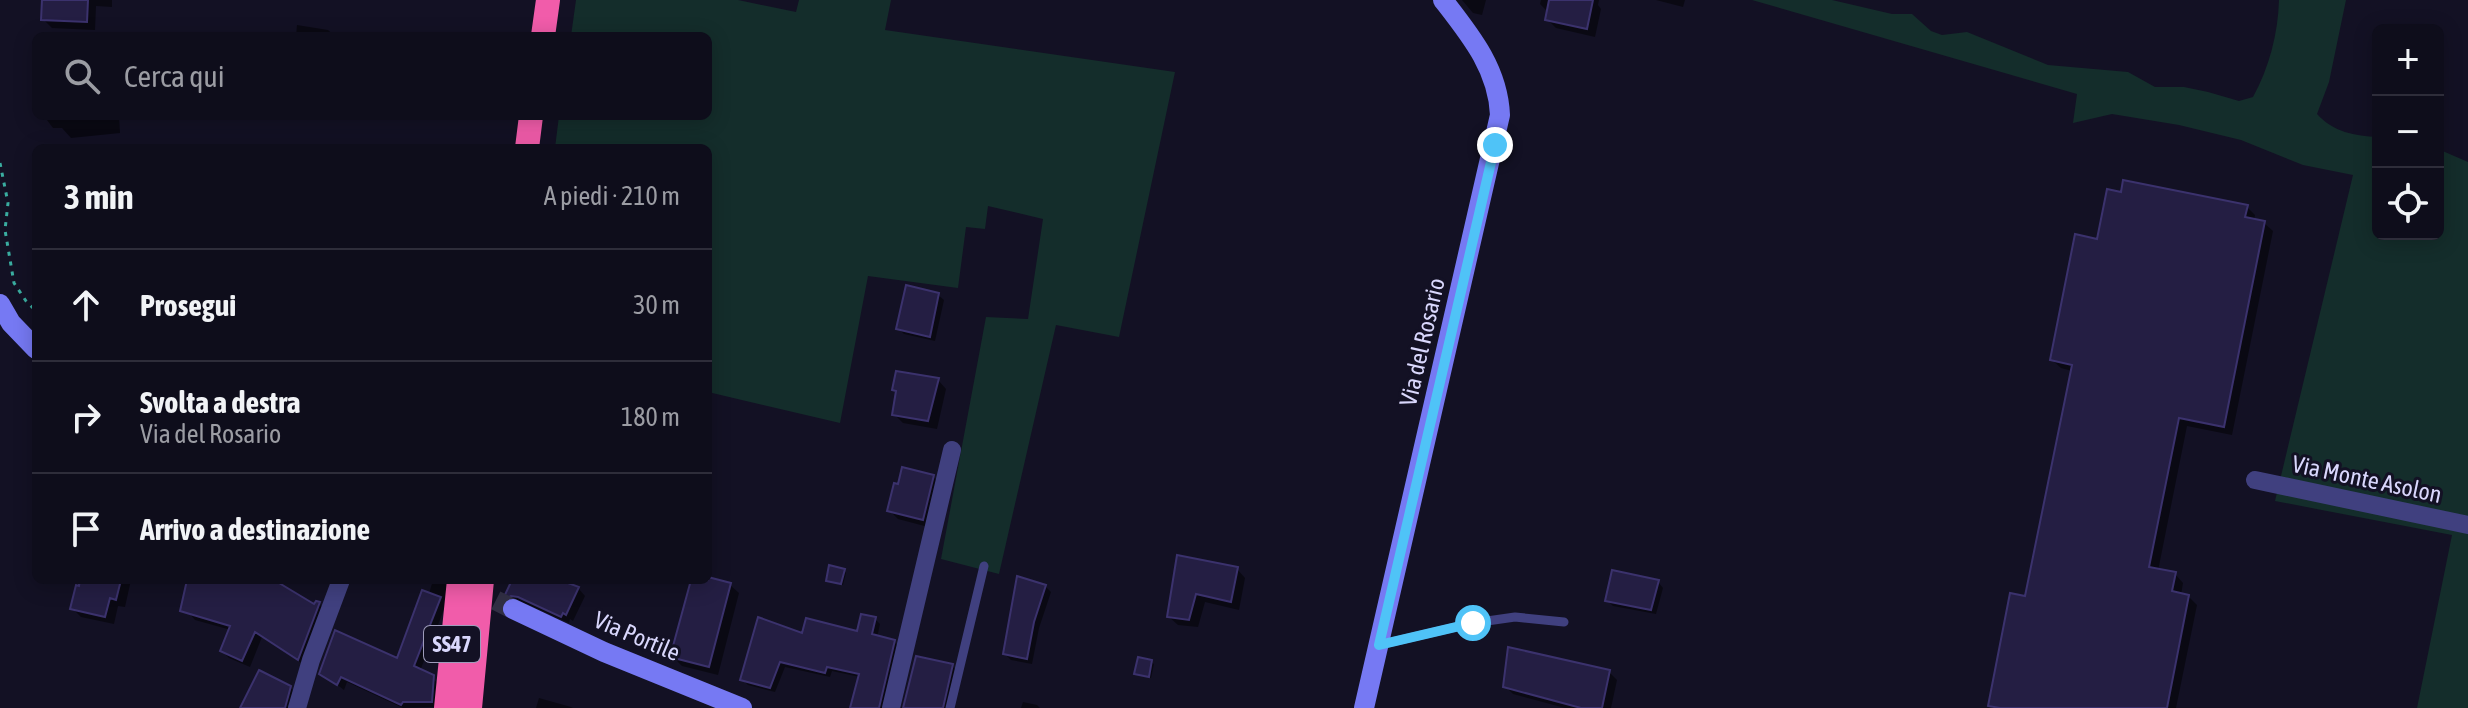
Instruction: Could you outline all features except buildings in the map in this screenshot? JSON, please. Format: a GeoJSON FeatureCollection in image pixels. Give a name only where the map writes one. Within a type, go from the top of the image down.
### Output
{"type":"FeatureCollection","features":[{"type":"Feature","properties":{"kind":"highway"},"geometry":{"type":"LineString","coordinates":[[544,32],[548,0]]}},
{"type":"Feature","properties":{"kind":"highway"},"geometry":{"type":"LineString","coordinates":[[528,144],[530,120]]}},
{"type":"Feature","properties":{"kind":"highway","name":"SS47"},"geometry":{"type":"LineString","coordinates":[[446,708],[459,584]]}},
{"type":"Feature","properties":{"kind":"highway","name":"SS47"},"geometry":{"type":"LineString","coordinates":[[470,708],[482,584]]}},
{"type":"Feature","properties":{"kind":"street","name":"Via del Rosario"},"geometry":{"type":"LineString","coordinates":[[1364,708],[1500,115],[1499,91],[1475,41],[1443,0]]}},
{"type":"Feature","properties":{"kind":"street"},"geometry":{"type":"LineString","coordinates":[[0,304],[11,323],[32,345]]}},
{"type":"Feature","properties":{"kind":"street"},"geometry":{"type":"LineString","coordinates":[[0,333],[32,347]]}},
{"type":"Feature","properties":{"kind":"street"},"geometry":{"type":"LineString","coordinates":[[891,708],[952,450]]}},
{"type":"Feature","properties":{"kind":"street","name":"Via Monte Asolon"},"geometry":{"type":"LineString","coordinates":[[2255,480],[2468,525]]}},
{"type":"Feature","properties":{"kind":"street"},"geometry":{"type":"LineString","coordinates":[[297,708],[340,584]]}},
{"type":"Feature","properties":{"kind":"street","name":"Via Portile"},"geometry":{"type":"LineString","coordinates":[[513,609],[604,652],[742,708]]}},
{"type":"Feature","properties":{"kind":"lane"},"geometry":{"type":"LineString","coordinates":[[950,708],[984,566]]}},
{"type":"Feature","properties":{"kind":"lane"},"geometry":{"type":"LineString","coordinates":[[1379,645],[1473,623],[1515,617],[1564,622]]}},
{"type":"Feature","properties":{"kind":"path"},"geometry":{"type":"LineString","coordinates":[[0,163],[8,203],[5,230],[14,283],[32,307]]}},
{"type":"Feature","properties":{"kind":"green space"},"geometry":{"type":"Polygon","coordinates":[[[576,0],[738,0],[796,12],[799,0],[891,0],[885,30],[1175,72],[1119,337],[1056,325],[999,574],[941,559],[986,317],[1028,319],[1043,219],[988,206],[985,229],[966,227],[958,288],[868,276],[840,423],[712,393],[712,144],[556,144],[558,120],[712,120],[712,32],[572,32],[576,0]]]}},
{"type":"Feature","properties":{"kind":"green space"},"geometry":{"type":"Polygon","coordinates":[[[1752,0],[1832,0],[1892,14],[1912,14],[1931,31],[1942,35],[1967,32],[2048,65],[2128,72],[2155,87],[2184,87],[2239,101],[2253,97],[2264,74],[2275,38],[2279,0],[2346,0],[2329,82],[2317,114],[2345,132],[2372,137],[2372,240],[2444,240],[2444,152],[2468,162],[2468,708],[2417,708],[2452,535],[2275,501],[2353,175],[2303,165],[2241,140],[2179,125],[2112,114],[2073,123],[2077,94],[1752,0]]]}},
{"type":"Feature","properties":{"kind":"tunnel"},"geometry":{"type":"LineString","coordinates":[[469,587],[513,609]]}},
{"type":"Feature","properties":{"kind":"route"},"geometry":{"type":"LineString","coordinates":[[1473,623],[1379,645],[1495,145]]}}]}
